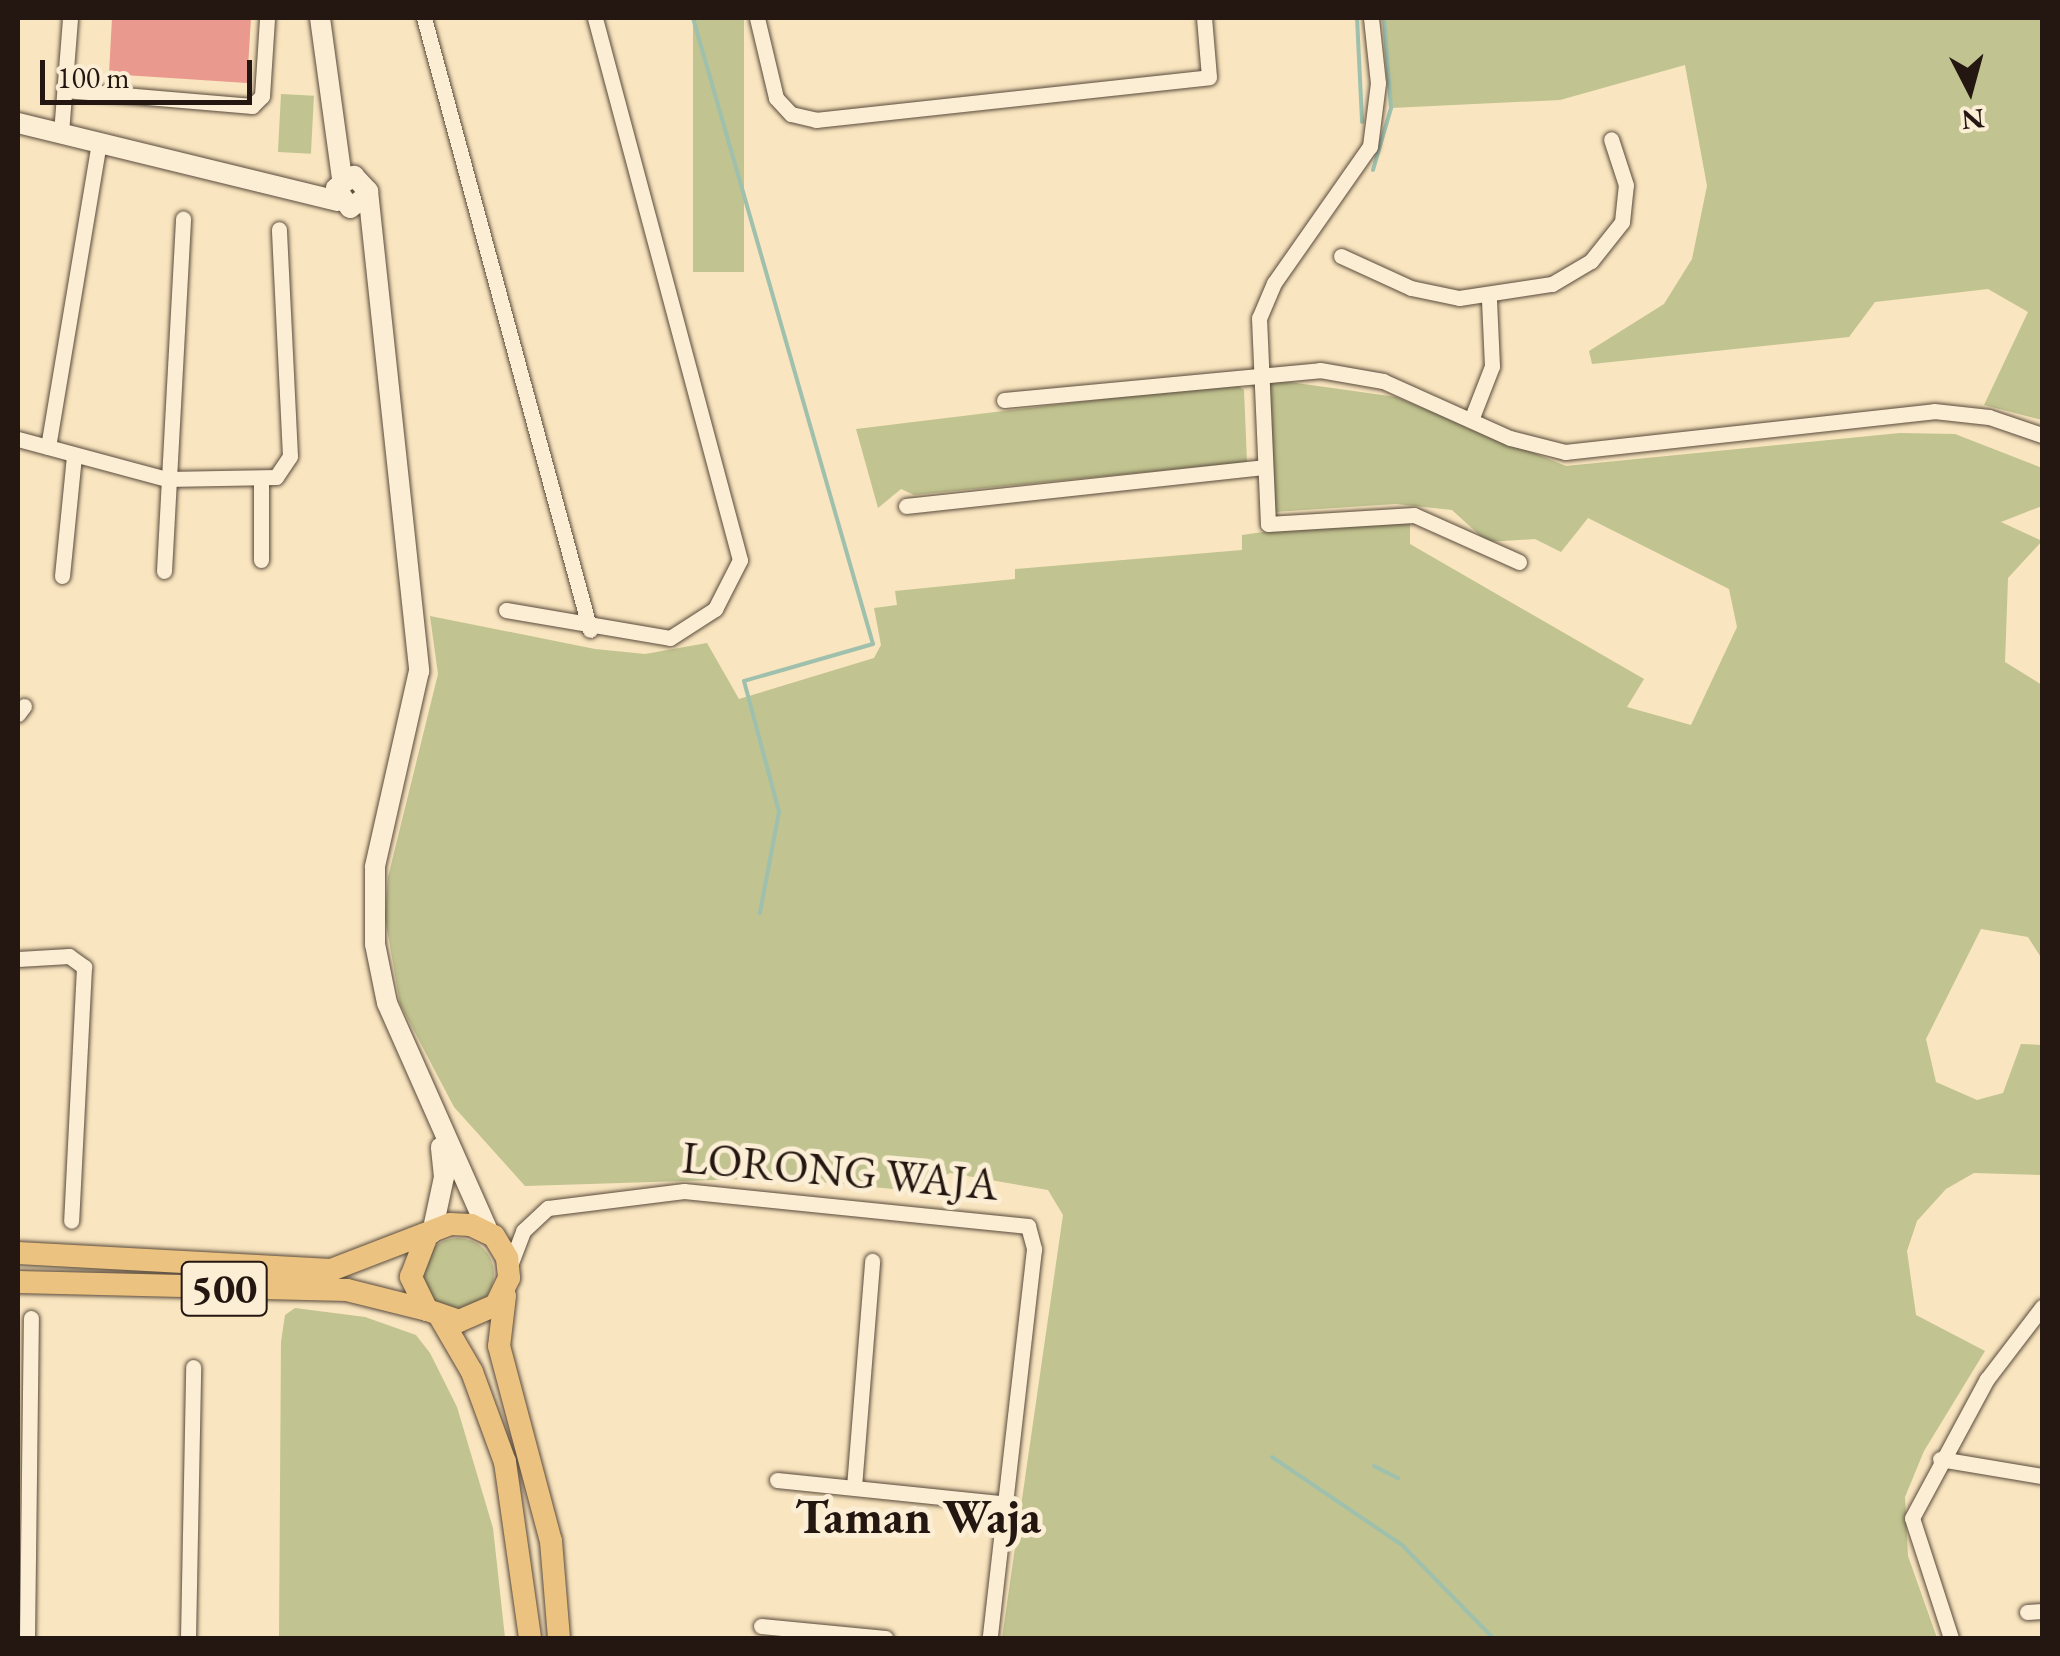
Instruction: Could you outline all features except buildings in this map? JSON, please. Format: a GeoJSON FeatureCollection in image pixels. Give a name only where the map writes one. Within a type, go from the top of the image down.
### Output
{"type":"FeatureCollection","features":[{"type":"Feature","properties":{"kind":"main road","name":"500"},"geometry":{"type":"LineString","coordinates":[[18,1254],[331,1270],[460,1224],[491,1235]]}},
{"type":"Feature","properties":{"kind":"main road"},"geometry":{"type":"LineString","coordinates":[[429,1235],[411,1277],[472,1372],[505,1462],[530,1638]]}},
{"type":"Feature","properties":{"kind":"main road"},"geometry":{"type":"LineString","coordinates":[[491,1235],[508,1278],[499,1346],[550,1542],[559,1638]]}},
{"type":"Feature","properties":{"kind":"main road","name":"500"},"geometry":{"type":"LineString","coordinates":[[18,1282],[347,1290],[434,1313],[480,1317],[508,1278]]}},
{"type":"Feature","properties":{"kind":"street"},"geometry":{"type":"LineString","coordinates":[[61,133],[70,18]]}},
{"type":"Feature","properties":{"kind":"street"},"geometry":{"type":"LineString","coordinates":[[64,90],[252,106],[262,96],[267,18]]}},
{"type":"Feature","properties":{"kind":"street"},"geometry":{"type":"LineString","coordinates":[[320,18],[338,111],[366,189],[370,262],[419,671],[375,867],[375,944],[387,1002],[436,1100],[463,1184],[491,1235]]}},
{"type":"Feature","properties":{"kind":"street"},"geometry":{"type":"LineString","coordinates":[[424,18],[590,630]]}},
{"type":"Feature","properties":{"kind":"street"},"geometry":{"type":"LineString","coordinates":[[506,610],[652,641],[686,631],[727,594],[740,560],[595,18]]}},
{"type":"Feature","properties":{"kind":"street"},"geometry":{"type":"LineString","coordinates":[[757,18],[764,68],[782,108],[816,120],[1209,77],[1204,18]]}},
{"type":"Feature","properties":{"kind":"street"},"geometry":{"type":"LineString","coordinates":[[1371,18],[1378,83],[1370,146],[1274,283],[1259,318],[1256,371],[1268,524],[1414,515],[1520,562]]}},
{"type":"Feature","properties":{"kind":"street"},"geometry":{"type":"LineString","coordinates":[[338,111],[341,193],[370,262]]}},
{"type":"Feature","properties":{"kind":"street"},"geometry":{"type":"LineString","coordinates":[[18,123],[295,188],[341,193],[366,189]]}},
{"type":"Feature","properties":{"kind":"street"},"geometry":{"type":"LineString","coordinates":[[1341,256],[1430,294],[1489,299],[1552,284],[1608,244],[1626,197],[1611,139]]}},
{"type":"Feature","properties":{"kind":"street"},"geometry":{"type":"LineString","coordinates":[[48,448],[99,142]]}},
{"type":"Feature","properties":{"kind":"street"},"geometry":{"type":"LineString","coordinates":[[341,193],[366,189]]}},
{"type":"Feature","properties":{"kind":"street"},"geometry":{"type":"LineString","coordinates":[[164,571],[166,480],[184,218]]}},
{"type":"Feature","properties":{"kind":"street"},"geometry":{"type":"LineString","coordinates":[[18,440],[166,480],[261,482],[282,472],[290,456],[280,229]]}},
{"type":"Feature","properties":{"kind":"street"},"geometry":{"type":"LineString","coordinates":[[1470,420],[1492,366],[1489,299]]}},
{"type":"Feature","properties":{"kind":"street"},"geometry":{"type":"LineString","coordinates":[[1004,400],[1256,371],[1362,376],[1525,443],[1585,453],[1934,411],[1990,416],[2042,435]]}},
{"type":"Feature","properties":{"kind":"street"},"geometry":{"type":"LineString","coordinates":[[62,576],[74,456]]}},
{"type":"Feature","properties":{"kind":"street"},"geometry":{"type":"LineString","coordinates":[[906,506],[1263,467]]}},
{"type":"Feature","properties":{"kind":"street"},"geometry":{"type":"LineString","coordinates":[[261,482],[261,560]]}},
{"type":"Feature","properties":{"kind":"street"},"geometry":{"type":"LineString","coordinates":[[18,959],[69,956],[84,967],[72,1221]]}},
{"type":"Feature","properties":{"kind":"street"},"geometry":{"type":"LineString","coordinates":[[429,1235],[444,1177],[436,1100]]}},
{"type":"Feature","properties":{"kind":"street","name":"LORONG WAJA"},"geometry":{"type":"LineString","coordinates":[[491,1235],[542,1201],[647,1194],[799,1197],[1028,1226],[1034,1248],[990,1638]]}},
{"type":"Feature","properties":{"kind":"street","name":"LORONG WAJA"},"geometry":{"type":"LineString","coordinates":[[508,1278],[523,1231],[548,1208],[647,1194]]}},
{"type":"Feature","properties":{"kind":"street"},"geometry":{"type":"LineString","coordinates":[[854,1487],[872,1261]]}},
{"type":"Feature","properties":{"kind":"street"},"geometry":{"type":"LineString","coordinates":[[1951,1638],[1912,1518],[1940,1460],[1994,1368],[2042,1306]]}},
{"type":"Feature","properties":{"kind":"street"},"geometry":{"type":"LineString","coordinates":[[27,1638],[31,1318]]}},
{"type":"Feature","properties":{"kind":"street"},"geometry":{"type":"LineString","coordinates":[[188,1638],[192,1368]]}},
{"type":"Feature","properties":{"kind":"street"},"geometry":{"type":"LineString","coordinates":[[1940,1460],[2042,1476]]}},
{"type":"Feature","properties":{"kind":"street"},"geometry":{"type":"LineString","coordinates":[[778,1480],[1008,1504]]}},
{"type":"Feature","properties":{"kind":"street"},"geometry":{"type":"LineString","coordinates":[[761,1626],[885,1638]]}},
{"type":"Feature","properties":{"kind":"green space"},"geometry":{"type":"Polygon","coordinates":[[[693,18],[744,18],[744,272],[693,272],[693,18]]]}},
{"type":"Feature","properties":{"kind":"green space"},"geometry":{"type":"Polygon","coordinates":[[[1384,18],[2042,18],[2042,420],[1984,405],[2028,312],[1988,289],[1875,302],[1849,337],[1592,364],[1589,351],[1664,304],[1692,259],[1707,186],[1685,65],[1560,100],[1391,108],[1384,18]]]}},
{"type":"Feature","properties":{"kind":"green space"},"geometry":{"type":"Polygon","coordinates":[[[281,94],[314,96],[311,154],[278,152],[281,94]]]}},
{"type":"Feature","properties":{"kind":"green space"},"geometry":{"type":"Polygon","coordinates":[[[1275,380],[1396,397],[1566,466],[1900,433],[1955,434],[2042,468],[2042,506],[2001,522],[2042,541],[2008,578],[2005,662],[2042,685],[2042,959],[2028,937],[1981,929],[1926,1039],[1936,1082],[1977,1100],[2003,1093],[2021,1044],[2042,1045],[2042,1175],[1974,1173],[1946,1189],[1917,1221],[1907,1251],[1916,1315],[1985,1351],[1924,1451],[1905,1497],[1908,1556],[1937,1638],[1002,1638],[1063,1215],[1048,1190],[950,1173],[914,1191],[779,1178],[525,1186],[454,1107],[400,1004],[385,917],[388,877],[438,674],[430,616],[595,649],[645,654],[707,643],[739,699],[874,658],[881,645],[874,608],[897,605],[895,591],[1015,579],[1015,569],[1242,550],[1242,535],[1277,530],[1410,523],[1410,544],[1644,679],[1627,707],[1691,725],[1737,627],[1729,589],[1588,518],[1561,552],[1535,539],[1487,542],[1452,510],[1396,504],[1274,512],[1261,385],[1275,380]]]}},
{"type":"Feature","properties":{"kind":"green space"},"geometry":{"type":"Polygon","coordinates":[[[1234,383],[1244,390],[1247,462],[914,495],[901,489],[878,508],[856,429],[1234,383]]]}},
{"type":"Feature","properties":{"kind":"green space"},"geometry":{"type":"Polygon","coordinates":[[[458,1238],[472,1240],[484,1248],[492,1260],[492,1288],[484,1300],[472,1308],[458,1310],[444,1308],[432,1300],[424,1288],[422,1274],[424,1260],[432,1248],[444,1240],[458,1238]]]}},
{"type":"Feature","properties":{"kind":"green space"},"geometry":{"type":"Polygon","coordinates":[[[295,1308],[365,1317],[416,1335],[430,1353],[457,1407],[493,1528],[505,1638],[279,1638],[281,1342],[285,1315],[295,1308]]]}},
{"type":"Feature","properties":{"kind":"waterway"},"geometry":{"type":"LineString","coordinates":[[693,18],[873,644],[744,681],[779,812],[760,913]]}},
{"type":"Feature","properties":{"kind":"waterway"},"geometry":{"type":"LineString","coordinates":[[1357,18],[1362,122]]}},
{"type":"Feature","properties":{"kind":"waterway"},"geometry":{"type":"LineString","coordinates":[[1373,170],[1391,108],[1384,18]]}},
{"type":"Feature","properties":{"kind":"waterway"},"geometry":{"type":"LineString","coordinates":[[1272,1457],[1402,1545],[1493,1638]]}},
{"type":"Feature","properties":{"kind":"waterway"},"geometry":{"type":"LineString","coordinates":[[1374,1466],[1398,1478]]}},
{"type":"Feature","properties":{"kind":"district","name":"Taman Waja"},"geometry":{"type":"Point","coordinates":[918,1517]}}]}
